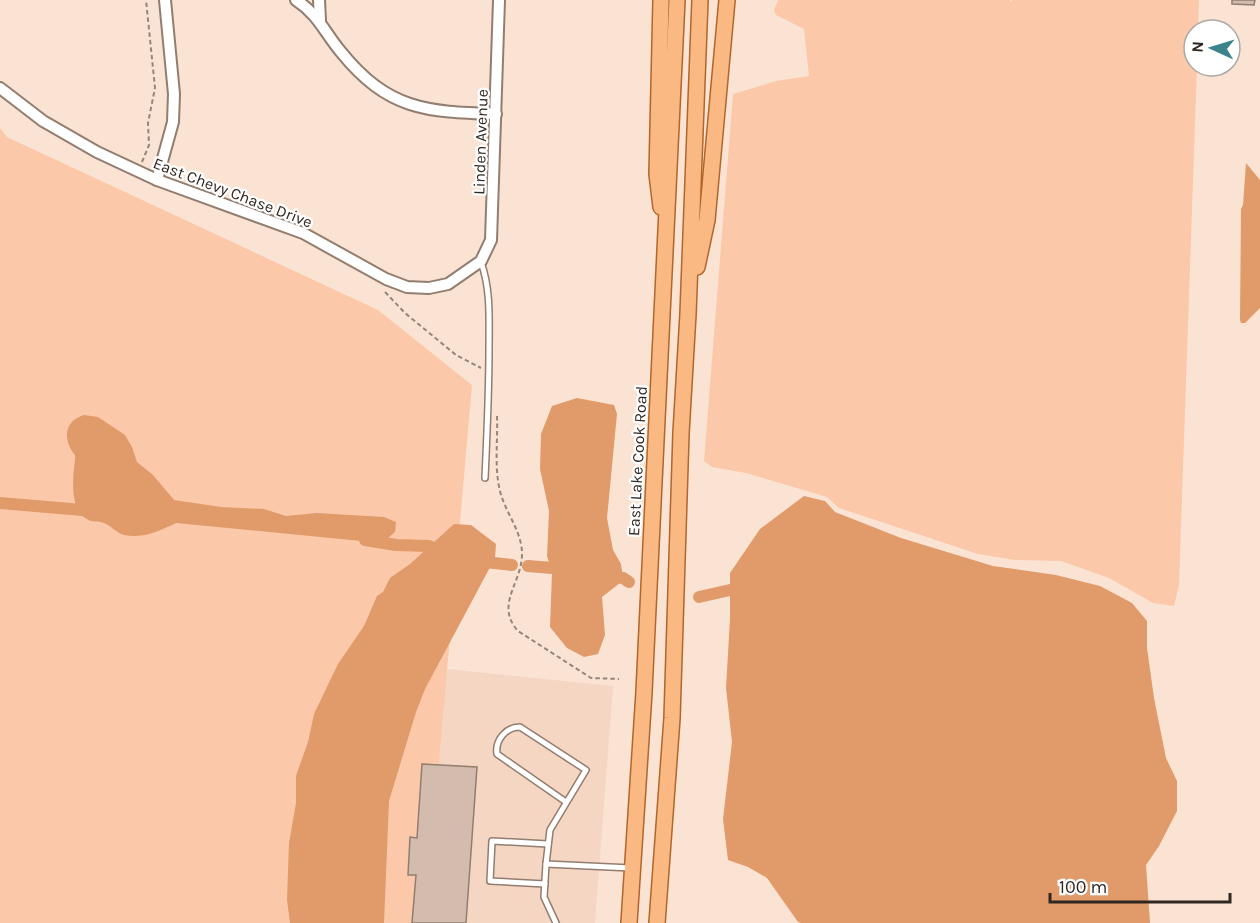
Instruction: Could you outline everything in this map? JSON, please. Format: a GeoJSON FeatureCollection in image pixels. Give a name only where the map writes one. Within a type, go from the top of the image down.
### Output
{"type":"FeatureCollection","features":[{"type":"Feature","properties":{"kind":"main road"},"geometry":{"type":"LineString","coordinates":[[661,0],[657,174],[666,254]]}},
{"type":"Feature","properties":{"kind":"main road","name":"East Lake Cook Road"},"geometry":{"type":"LineString","coordinates":[[629,923],[643,702],[677,0]]}},
{"type":"Feature","properties":{"kind":"main road"},"geometry":{"type":"LineString","coordinates":[[657,923],[672,718],[700,0]]}},
{"type":"Feature","properties":{"kind":"main road"},"geometry":{"type":"LineString","coordinates":[[688,314],[706,220],[727,0]]}},
{"type":"Feature","properties":{"kind":"main road"},"geometry":{"type":"LineString","coordinates":[[632,868],[660,870]]}},
{"type":"Feature","properties":{"kind":"street"},"geometry":{"type":"LineString","coordinates":[[157,180],[173,122],[174,94],[165,0]]}},
{"type":"Feature","properties":{"kind":"street"},"geometry":{"type":"LineString","coordinates":[[296,0],[320,20],[339,50],[355,69],[389,95],[412,106],[435,110],[496,114]]}},
{"type":"Feature","properties":{"kind":"street"},"geometry":{"type":"LineString","coordinates":[[319,0],[320,20]]}},
{"type":"Feature","properties":{"kind":"street","name":"Linden Avenue"},"geometry":{"type":"LineString","coordinates":[[464,275],[480,262],[491,240],[499,0]]}},
{"type":"Feature","properties":{"kind":"street","name":"East Chevy Chase Drive"},"geometry":{"type":"LineString","coordinates":[[0,88],[44,121],[97,152],[157,180],[303,233],[386,279],[407,287],[429,288],[448,284],[464,275]]}},
{"type":"Feature","properties":{"kind":"lane"},"geometry":{"type":"LineString","coordinates":[[480,262],[487,279],[489,298],[485,478]]}},
{"type":"Feature","properties":{"kind":"lane"},"geometry":{"type":"LineString","coordinates":[[556,923],[543,897],[550,830],[586,770],[520,727],[506,730],[496,748],[497,754],[566,802]]}},
{"type":"Feature","properties":{"kind":"lane"},"geometry":{"type":"LineString","coordinates":[[545,884],[490,882],[492,842],[548,844]]}},
{"type":"Feature","properties":{"kind":"lane"},"geometry":{"type":"LineString","coordinates":[[546,864],[632,868]]}},
{"type":"Feature","properties":{"kind":"path"},"geometry":{"type":"LineString","coordinates":[[139,171],[149,145],[148,123],[155,88],[146,0]]}},
{"type":"Feature","properties":{"kind":"path"},"geometry":{"type":"LineString","coordinates":[[384,290],[405,313],[456,356],[489,375]]}},
{"type":"Feature","properties":{"kind":"path"},"geometry":{"type":"LineString","coordinates":[[497,412],[500,492],[516,528],[522,554],[507,614],[518,631],[591,678],[619,679]]}},
{"type":"Feature","properties":{"kind":"shaded area"},"geometry":{"type":"Polygon","coordinates":[[[778,0],[1010,0],[1011,2],[1012,0],[1199,0],[1198,18],[1182,18],[1182,78],[1197,78],[1179,585],[1174,606],[1153,603],[1109,578],[1061,561],[1015,560],[978,554],[839,508],[827,497],[746,473],[712,467],[704,461],[733,94],[776,81],[809,76],[804,29],[776,15],[774,10],[778,0]]]}},
{"type":"Feature","properties":{"kind":"shaded area"},"geometry":{"type":"Polygon","coordinates":[[[0,128],[7,137],[378,310],[472,385],[425,923],[0,923],[0,128]]]}},
{"type":"Feature","properties":{"kind":"shaded area"},"geometry":{"type":"Polygon","coordinates":[[[1246,163],[1260,180],[1260,308],[1245,323],[1241,323],[1241,209],[1246,163]]]}},
{"type":"Feature","properties":{"kind":"shaded area"},"geometry":{"type":"Polygon","coordinates":[[[577,398],[614,405],[617,414],[607,518],[613,550],[621,564],[623,578],[602,597],[605,635],[598,654],[584,657],[567,648],[550,627],[552,572],[547,556],[549,511],[540,469],[541,434],[552,406],[577,398]]]}},
{"type":"Feature","properties":{"kind":"shaded area"},"geometry":{"type":"Polygon","coordinates":[[[84,415],[98,417],[125,435],[137,462],[153,475],[174,500],[221,507],[264,509],[286,516],[317,513],[384,517],[396,522],[395,532],[382,543],[176,523],[144,535],[121,534],[104,523],[91,521],[84,517],[75,503],[73,484],[75,456],[69,445],[67,434],[70,424],[84,415]]]}},
{"type":"Feature","properties":{"kind":"shaded area"},"geometry":{"type":"Polygon","coordinates":[[[804,496],[825,501],[835,512],[901,538],[993,566],[1056,575],[1100,586],[1132,603],[1147,621],[1147,648],[1154,698],[1166,758],[1177,781],[1177,811],[1159,846],[1146,865],[1150,923],[801,923],[767,878],[748,867],[728,860],[723,819],[732,742],[726,688],[730,573],[760,529],[804,496]]]}},
{"type":"Feature","properties":{"kind":"shaded area"},"geometry":{"type":"Polygon","coordinates":[[[454,524],[471,525],[496,544],[495,558],[425,689],[416,712],[389,801],[384,923],[290,923],[287,900],[289,843],[296,803],[296,776],[308,742],[314,714],[338,664],[364,626],[377,596],[383,592],[390,578],[410,564],[454,524]]]}},
{"type":"Feature","properties":{"kind":"shaded area"},"geometry":{"type":"Polygon","coordinates":[[[447,669],[613,686],[595,923],[425,923],[447,669]]]}},
{"type":"Feature","properties":{"kind":"building"},"geometry":{"type":"Polygon","coordinates":[[[1232,0],[1255,0],[1254,5],[1232,4],[1232,0]]]}},
{"type":"Feature","properties":{"kind":"building"},"geometry":{"type":"Polygon","coordinates":[[[422,764],[477,767],[466,923],[412,923],[416,875],[408,875],[410,837],[417,838],[422,764]]]}},
{"type":"Feature","properties":{"kind":"waterway"},"geometry":{"type":"LineString","coordinates":[[0,503],[94,511]]}},
{"type":"Feature","properties":{"kind":"waterway"},"geometry":{"type":"LineString","coordinates":[[365,540],[396,545],[429,546],[442,551]]}},
{"type":"Feature","properties":{"kind":"waterway"},"geometry":{"type":"LineString","coordinates":[[476,561],[512,565]]}},
{"type":"Feature","properties":{"kind":"waterway"},"geometry":{"type":"LineString","coordinates":[[528,566],[564,569]]}},
{"type":"Feature","properties":{"kind":"waterway"},"geometry":{"type":"LineString","coordinates":[[608,576],[623,578],[629,582]]}},
{"type":"Feature","properties":{"kind":"waterway"},"geometry":{"type":"LineString","coordinates":[[699,597],[730,590]]}}]}
